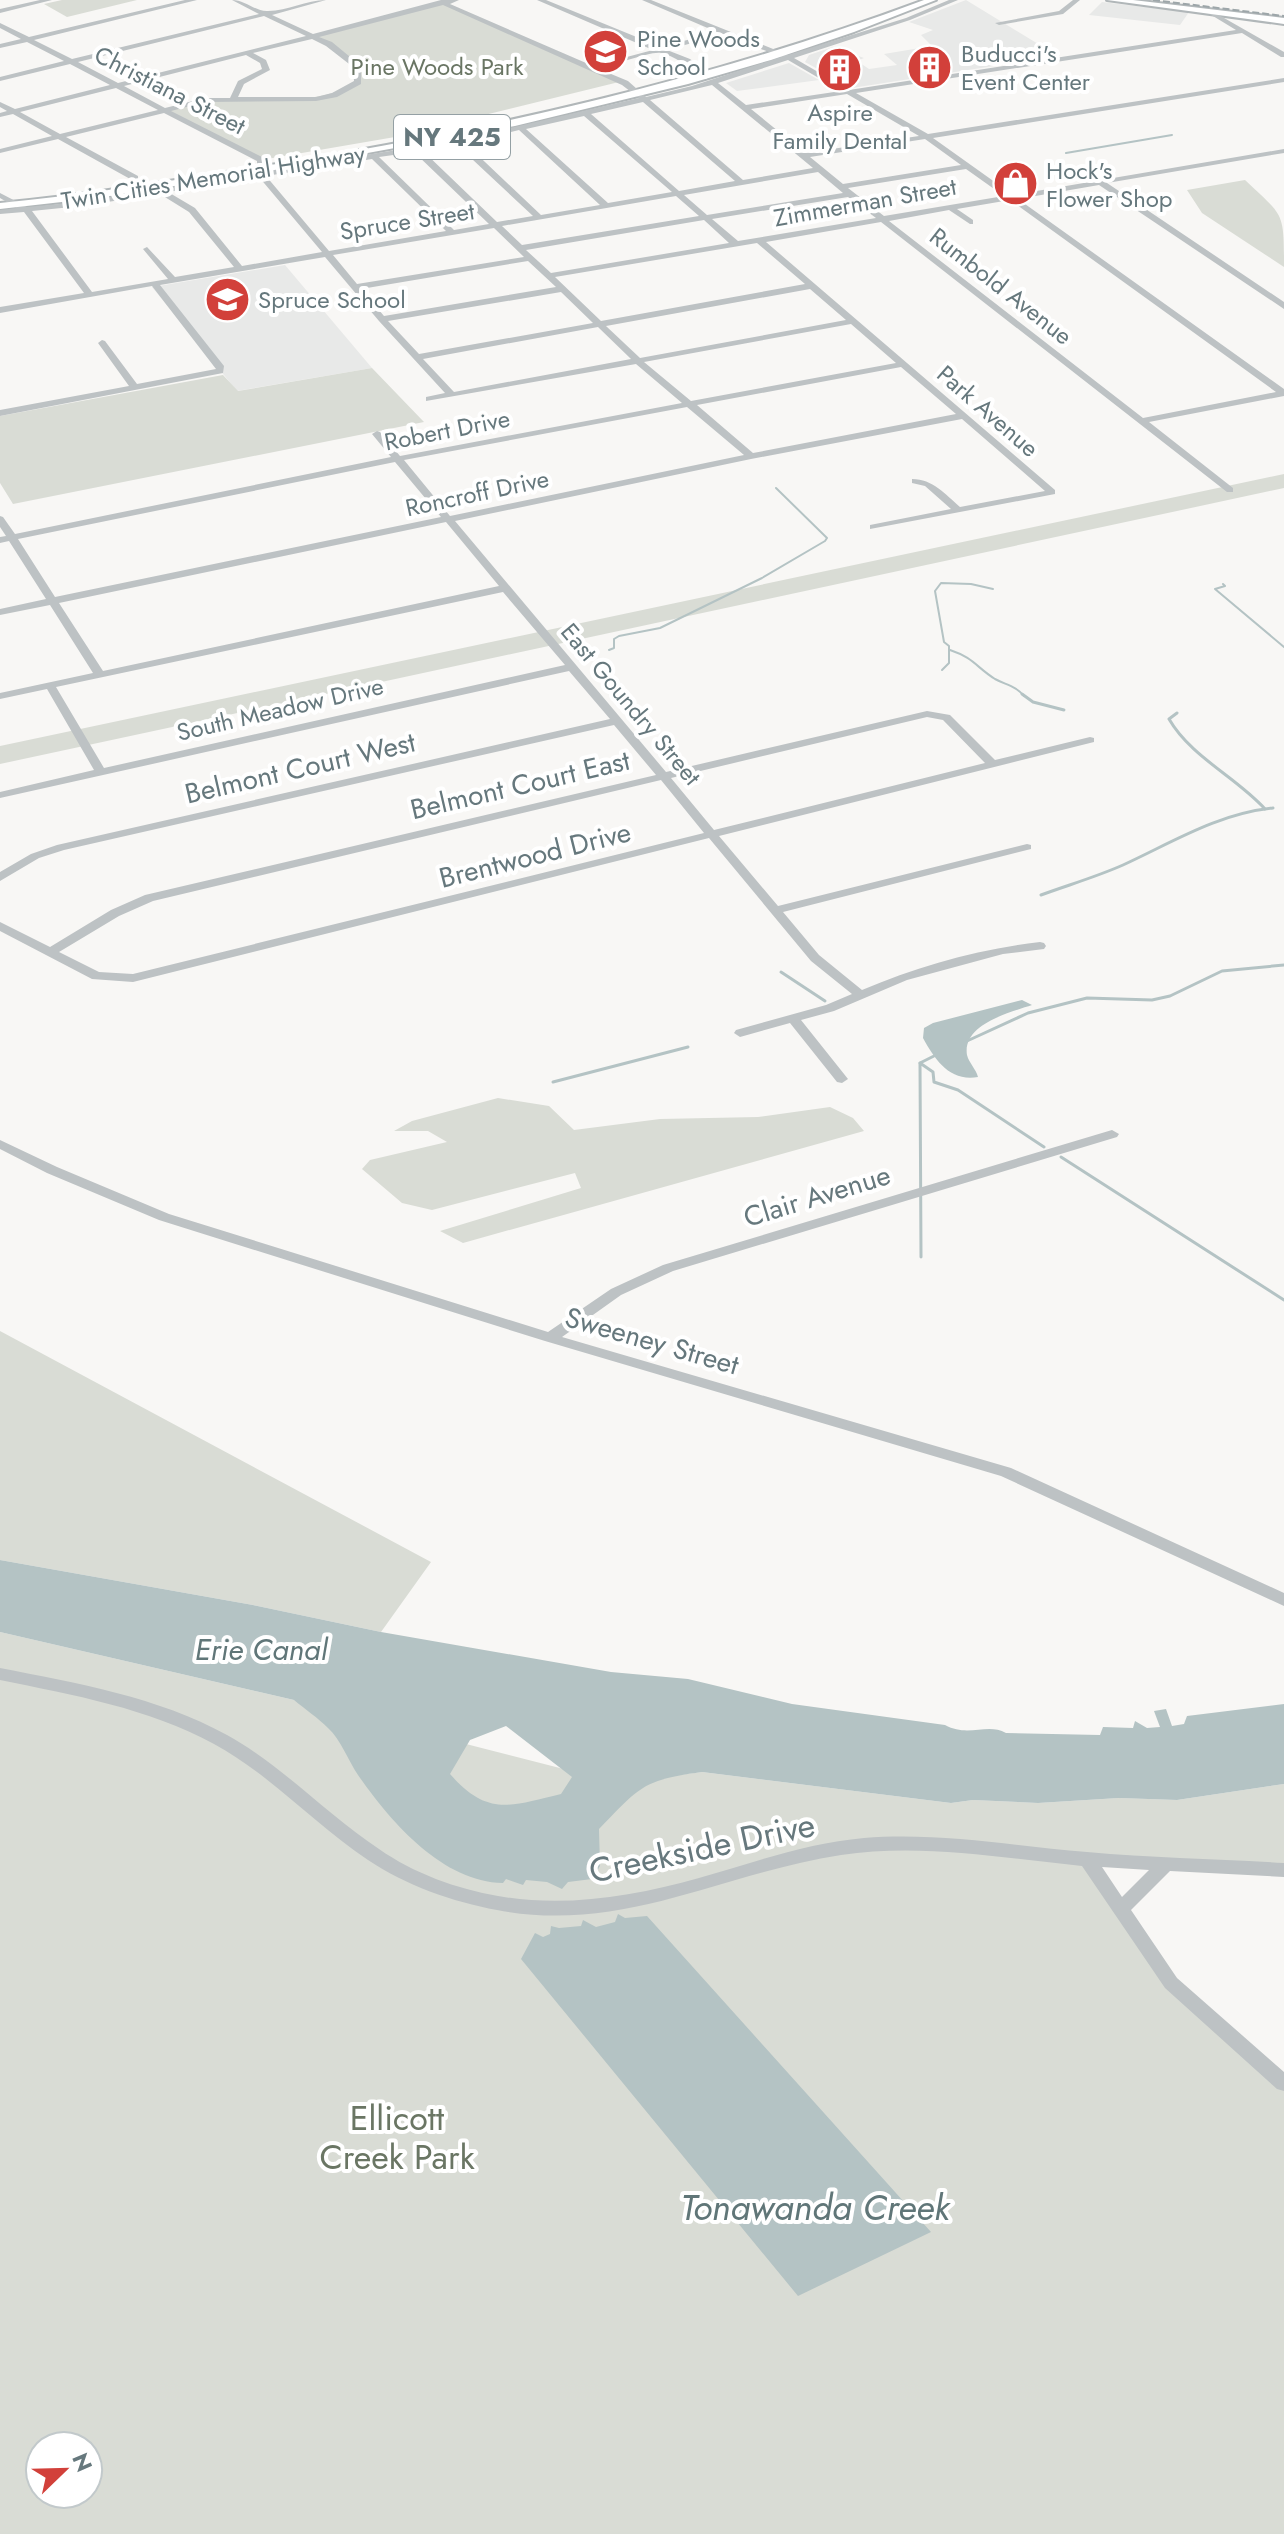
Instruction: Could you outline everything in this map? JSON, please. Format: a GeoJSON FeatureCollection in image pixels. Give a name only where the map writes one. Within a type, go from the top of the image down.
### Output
{"type":"FeatureCollection","features":[{"type":"Feature","properties":{"kind":"main road","name":"Twin Cities Memorial Highway"},"geometry":{"type":"LineString","coordinates":[[8,204],[261,170],[640,94],[782,55],[918,0]]}},
{"type":"Feature","properties":{"kind":"main road","name":"Twin Cities Memorial Highway"},"geometry":{"type":"LineString","coordinates":[[8,204],[77,198],[261,170],[400,148],[475,132],[666,88],[782,55],[932,0]]}},
{"type":"Feature","properties":{"kind":"main road"},"geometry":{"type":"LineString","coordinates":[[1111,0],[1284,21]]}},
{"type":"Feature","properties":{"kind":"main road"},"geometry":{"type":"LineString","coordinates":[[879,28],[888,17]]}},
{"type":"Feature","properties":{"kind":"main road"},"geometry":{"type":"LineString","coordinates":[[798,50],[834,43]]}},
{"type":"Feature","properties":{"kind":"main road"},"geometry":{"type":"LineString","coordinates":[[666,88],[713,82]]}},
{"type":"Feature","properties":{"kind":"main road"},"geometry":{"type":"LineString","coordinates":[[459,142],[475,132]]}},
{"type":"Feature","properties":{"kind":"main road"},"geometry":{"type":"LineString","coordinates":[[304,163],[345,163]]}},
{"type":"Feature","properties":{"kind":"main road"},"geometry":{"type":"LineString","coordinates":[[45,208],[77,198]]}},
{"type":"Feature","properties":{"kind":"street"},"geometry":{"type":"LineString","coordinates":[[0,11],[49,0]]}},
{"type":"Feature","properties":{"kind":"street"},"geometry":{"type":"LineString","coordinates":[[0,46],[194,0]]}},
{"type":"Feature","properties":{"kind":"street"},"geometry":{"type":"LineString","coordinates":[[0,151],[166,109],[234,98],[316,99],[334,95],[358,82],[360,73],[351,59],[235,0]]}},
{"type":"Feature","properties":{"kind":"street"},"geometry":{"type":"LineString","coordinates":[[0,79],[323,0]]}},
{"type":"Feature","properties":{"kind":"street"},"geometry":{"type":"LineString","coordinates":[[0,115],[456,0]]}},
{"type":"Feature","properties":{"kind":"street"},"geometry":{"type":"LineString","coordinates":[[540,0],[698,69]]}},
{"type":"Feature","properties":{"kind":"street"},"geometry":{"type":"LineString","coordinates":[[645,0],[782,55],[927,137],[1284,393]]}},
{"type":"Feature","properties":{"kind":"street"},"geometry":{"type":"LineString","coordinates":[[8,204],[45,208],[161,191],[261,170],[345,163],[418,151],[585,113],[640,94],[713,82],[782,55],[834,43],[955,0]]}},
{"type":"Feature","properties":{"kind":"street"},"geometry":{"type":"LineString","coordinates":[[999,23],[1061,13],[1077,0]]}},
{"type":"Feature","properties":{"kind":"street"},"geometry":{"type":"LineString","coordinates":[[440,2],[595,68],[640,94],[741,182]]}},
{"type":"Feature","properties":{"kind":"street"},"geometry":{"type":"LineString","coordinates":[[1210,12],[1284,55]]}},
{"type":"Feature","properties":{"kind":"street","name":"Christiana Street"},"geometry":{"type":"LineString","coordinates":[[0,25],[261,160],[261,170],[327,254],[452,395]]}},
{"type":"Feature","properties":{"kind":"street"},"geometry":{"type":"LineString","coordinates":[[744,108],[1243,31]]}},
{"type":"Feature","properties":{"kind":"street"},"geometry":{"type":"LineString","coordinates":[[595,68],[724,32]]}},
{"type":"Feature","properties":{"kind":"street"},"geometry":{"type":"LineString","coordinates":[[234,98],[241,83],[266,70],[263,62],[247,53]]}},
{"type":"Feature","properties":{"kind":"street"},"geometry":{"type":"LineString","coordinates":[[804,156],[1284,80]]}},
{"type":"Feature","properties":{"kind":"street","name":"Rumbold Avenue"},"geometry":{"type":"LineString","coordinates":[[713,82],[850,194],[1230,490]]}},
{"type":"Feature","properties":{"kind":"street"},"geometry":{"type":"LineString","coordinates":[[0,104],[135,178]]}},
{"type":"Feature","properties":{"kind":"street"},"geometry":{"type":"LineString","coordinates":[[585,113],[737,245]]}},
{"type":"Feature","properties":{"kind":"street"},"geometry":{"type":"LineString","coordinates":[[521,128],[605,205]]}},
{"type":"Feature","properties":{"kind":"street"},"geometry":{"type":"LineString","coordinates":[[459,142],[538,216]]}},
{"type":"Feature","properties":{"kind":"street"},"geometry":{"type":"LineString","coordinates":[[418,151],[597,324],[751,456]]}},
{"type":"Feature","properties":{"kind":"street","name":"Zimmerman Street"},"geometry":{"type":"LineString","coordinates":[[548,276],[1284,151]]}},
{"type":"Feature","properties":{"kind":"street"},"geometry":{"type":"LineString","coordinates":[[375,158],[453,233]]}},
{"type":"Feature","properties":{"kind":"street"},"geometry":{"type":"LineString","coordinates":[[842,187],[969,166]]}},
{"type":"Feature","properties":{"kind":"street","name":"Spruce Street"},"geometry":{"type":"LineString","coordinates":[[0,310],[821,169]]}},
{"type":"Feature","properties":{"kind":"street"},"geometry":{"type":"LineString","coordinates":[[1100,182],[1284,306]]}},
{"type":"Feature","properties":{"kind":"street"},"geometry":{"type":"LineString","coordinates":[[161,191],[192,210],[240,269]]}},
{"type":"Feature","properties":{"kind":"street"},"geometry":{"type":"LineString","coordinates":[[521,248],[850,194]]}},
{"type":"Feature","properties":{"kind":"street"},"geometry":{"type":"LineString","coordinates":[[8,204],[90,295]]}},
{"type":"Feature","properties":{"kind":"street"},"geometry":{"type":"LineString","coordinates":[[951,208],[970,222]]}},
{"type":"Feature","properties":{"kind":"street","name":"Park Avenue"},"geometry":{"type":"LineString","coordinates":[[760,241],[1052,492],[873,527]]}},
{"type":"Feature","properties":{"kind":"street"},"geometry":{"type":"LineString","coordinates":[[147,249],[174,281]]}},
{"type":"Feature","properties":{"kind":"street"},"geometry":{"type":"LineString","coordinates":[[356,287],[530,258]]}},
{"type":"Feature","properties":{"kind":"street"},"geometry":{"type":"LineString","coordinates":[[0,413],[220,371],[155,284]]}},
{"type":"Feature","properties":{"kind":"street"},"geometry":{"type":"LineString","coordinates":[[417,357],[811,286]]}},
{"type":"Feature","properties":{"kind":"street"},"geometry":{"type":"LineString","coordinates":[[382,319],[562,289]]}},
{"type":"Feature","properties":{"kind":"street"},"geometry":{"type":"LineString","coordinates":[[429,399],[853,321]]}},
{"type":"Feature","properties":{"kind":"street"},"geometry":{"type":"LineString","coordinates":[[102,343],[135,387]]}},
{"type":"Feature","properties":{"kind":"street","name":"Robert Drive"},"geometry":{"type":"LineString","coordinates":[[6,539],[397,459],[903,364]]}},
{"type":"Feature","properties":{"kind":"street"},"geometry":{"type":"LineString","coordinates":[[1141,421],[1284,393]]}},
{"type":"Feature","properties":{"kind":"street","name":"Roncroff Drive"},"geometry":{"type":"LineString","coordinates":[[0,612],[751,456],[963,416]]}},
{"type":"Feature","properties":{"kind":"street","name":"East Goundry Street"},"geometry":{"type":"LineString","coordinates":[[377,434],[821,965],[860,995]]}},
{"type":"Feature","properties":{"kind":"street"},"geometry":{"type":"LineString","coordinates":[[915,481],[928,484],[958,510]]}},
{"type":"Feature","properties":{"kind":"street"},"geometry":{"type":"LineString","coordinates":[[0,519],[6,539],[52,601],[100,675]]}},
{"type":"Feature","properties":{"kind":"street"},"geometry":{"type":"LineString","coordinates":[[0,696],[506,588]]}},
{"type":"Feature","properties":{"kind":"street","name":"South Meadow Drive"},"geometry":{"type":"LineString","coordinates":[[0,795],[571,667]]}},
{"type":"Feature","properties":{"kind":"street"},"geometry":{"type":"LineString","coordinates":[[50,686],[101,772]]}},
{"type":"Feature","properties":{"kind":"street","name":"Belmont Court East"},"geometry":{"type":"LineString","coordinates":[[51,952],[115,913],[149,898],[927,714],[946,717],[993,764]]}},
{"type":"Feature","properties":{"kind":"street","name":"Belmont Court West"},"geometry":{"type":"LineString","coordinates":[[0,877],[35,856],[61,847],[616,721]]}},
{"type":"Feature","properties":{"kind":"street","name":"Brentwood Drive"},"geometry":{"type":"LineString","coordinates":[[0,926],[96,976],[133,978],[714,836],[1090,740]]}},
{"type":"Feature","properties":{"kind":"street"},"geometry":{"type":"LineString","coordinates":[[775,910],[1027,847]]}},
{"type":"Feature","properties":{"kind":"street"},"geometry":{"type":"LineString","coordinates":[[740,1033],[793,1019],[860,995],[886,982],[1002,950],[1040,946]]}},
{"type":"Feature","properties":{"kind":"street"},"geometry":{"type":"LineString","coordinates":[[793,1019],[842,1079]]}},
{"type":"Feature","properties":{"kind":"street","name":"Clair Avenue"},"geometry":{"type":"LineString","coordinates":[[550,1338],[616,1292],[668,1268],[1112,1134]]}},
{"type":"Feature","properties":{"kind":"street","name":"Sweeney Street"},"geometry":{"type":"LineString","coordinates":[[0,1144],[52,1170],[164,1217],[550,1338],[1006,1472],[1284,1600]]}},
{"type":"Feature","properties":{"kind":"street","name":"Creekside Drive"},"geometry":{"type":"LineString","coordinates":[[0,1674],[165,1713],[250,1757],[375,1857],[476,1899],[510,1905],[542,1909],[620,1902],[671,1893],[821,1850],[865,1845],[944,1844],[1165,1865],[1284,1870]]}},
{"type":"Feature","properties":{"kind":"street"},"geometry":{"type":"LineString","coordinates":[[1087,1859],[1171,1983],[1284,2083]]}},
{"type":"Feature","properties":{"kind":"street"},"geometry":{"type":"LineString","coordinates":[[1120,1910],[1165,1865]]}},
{"type":"Feature","properties":{"kind":"shaded area"},"geometry":{"type":"Polygon","coordinates":[[[966,0],[1058,56],[852,88],[805,62],[809,55],[833,47],[864,58],[847,65],[860,63],[869,69],[897,65],[884,54],[932,46],[921,35],[933,30],[909,22],[966,0]]]}},
{"type":"Feature","properties":{"kind":"shaded area"},"geometry":{"type":"Polygon","coordinates":[[[1102,2],[1189,12],[1180,25],[1089,15],[1102,2]]]}},
{"type":"Feature","properties":{"kind":"shaded area"},"geometry":{"type":"Polygon","coordinates":[[[789,63],[819,80],[737,91],[726,83],[789,63]]]}},
{"type":"Feature","properties":{"kind":"shaded area"},"geometry":{"type":"Polygon","coordinates":[[[285,265],[372,368],[237,391],[152,287],[285,265]]]}},
{"type":"Feature","properties":{"kind":"green space"},"geometry":{"type":"Polygon","coordinates":[[[62,0],[137,0],[67,17],[44,4],[62,0]]]}},
{"type":"Feature","properties":{"kind":"green space","name":"Pine Woods Park"},"geometry":{"type":"Polygon","coordinates":[[[444,3],[619,82],[395,137],[261,160],[166,109],[226,98],[313,97],[342,90],[358,82],[357,66],[313,37],[444,3]]]}},
{"type":"Feature","properties":{"kind":"green space"},"geometry":{"type":"Polygon","coordinates":[[[1245,180],[1279,216],[1284,267],[1202,213],[1187,190],[1245,180]]]}},
{"type":"Feature","properties":{"kind":"green space"},"geometry":{"type":"Polygon","coordinates":[[[372,368],[424,422],[13,504],[0,483],[0,416],[223,375],[238,391],[372,368]]]}},
{"type":"Feature","properties":{"kind":"green space"},"geometry":{"type":"Polygon","coordinates":[[[1284,474],[1284,488],[0,764],[0,746],[1284,474]]]}},
{"type":"Feature","properties":{"kind":"green space"},"geometry":{"type":"Polygon","coordinates":[[[498,1098],[549,1106],[574,1130],[660,1119],[758,1117],[830,1107],[853,1118],[864,1131],[463,1243],[440,1231],[581,1188],[575,1173],[432,1210],[402,1203],[362,1169],[370,1160],[447,1142],[428,1131],[394,1131],[412,1121],[498,1098]]]}},
{"type":"Feature","properties":{"kind":"green space"},"geometry":{"type":"Polygon","coordinates":[[[0,1331],[431,1562],[381,1632],[253,1605],[0,1560],[0,1331]]]}},
{"type":"Feature","properties":{"kind":"green space","name":"Ellicott Creek Park"},"geometry":{"type":"Polygon","coordinates":[[[0,1632],[294,1700],[638,1788],[663,1777],[702,1772],[951,1803],[973,1800],[1038,1803],[1119,1798],[1177,1800],[1284,1784],[1284,1870],[1088,1860],[1171,1983],[1284,2083],[1284,2534],[0,2534],[0,1632]]]}},
{"type":"Feature","properties":{"kind":"water"},"geometry":{"type":"Polygon","coordinates":[[[1022,1000],[1032,1005],[990,1021],[972,1035],[967,1044],[967,1055],[978,1077],[968,1078],[951,1073],[938,1061],[923,1038],[924,1028],[933,1023],[1022,1000]]]}},
{"type":"Feature","properties":{"kind":"water","name":"Erie Canal"},"geometry":{"type":"Polygon","coordinates":[[[0,1560],[253,1605],[381,1632],[611,1672],[688,1679],[792,1704],[962,1730],[1100,1735],[1103,1727],[1133,1728],[1135,1721],[1147,1728],[1160,1727],[1154,1711],[1166,1709],[1172,1726],[1184,1724],[1187,1716],[1284,1704],[1284,1784],[1177,1800],[1119,1798],[1038,1803],[973,1800],[951,1803],[702,1772],[654,1782],[624,1804],[599,1829],[600,1866],[592,1879],[568,1882],[562,1889],[547,1882],[526,1880],[523,1885],[506,1879],[503,1883],[481,1880],[459,1872],[420,1846],[371,1793],[333,1733],[294,1700],[0,1632],[0,1560]],[[506,1726],[470,1740],[450,1774],[476,1797],[501,1805],[561,1794],[572,1777],[506,1726]]]}},
{"type":"Feature","properties":{"kind":"water","name":"Tonawanda Creek"},"geometry":{"type":"Polygon","coordinates":[[[618,1914],[625,1918],[647,1916],[931,2232],[798,2296],[521,1959],[535,1933],[543,1937],[550,1934],[551,1926],[581,1926],[583,1920],[596,1927],[615,1922],[618,1914]]]}},
{"type":"Feature","properties":{"kind":"waterway"},"geometry":{"type":"LineString","coordinates":[[1066,153],[1172,135]]}},
{"type":"Feature","properties":{"kind":"waterway"},"geometry":{"type":"LineString","coordinates":[[609,650],[614,648],[614,639],[619,636],[660,628],[762,578],[825,541],[827,538],[776,488]]}},
{"type":"Feature","properties":{"kind":"waterway"},"geometry":{"type":"LineString","coordinates":[[942,670],[949,663],[949,646],[944,642],[935,591],[941,583],[971,584],[993,589]]}},
{"type":"Feature","properties":{"kind":"waterway"},"geometry":{"type":"LineString","coordinates":[[1223,584],[1225,586],[1215,589],[1284,647]]}},
{"type":"Feature","properties":{"kind":"waterway"},"geometry":{"type":"LineString","coordinates":[[950,650],[1024,696]]}},
{"type":"Feature","properties":{"kind":"waterway"},"geometry":{"type":"LineString","coordinates":[[1022,694],[1033,702],[1064,710]]}},
{"type":"Feature","properties":{"kind":"waterway"},"geometry":{"type":"LineString","coordinates":[[1177,713],[1169,719],[1189,745],[1265,809]]}},
{"type":"Feature","properties":{"kind":"waterway"},"geometry":{"type":"LineString","coordinates":[[1041,895],[1113,869],[1214,823],[1273,808]]}},
{"type":"Feature","properties":{"kind":"waterway"},"geometry":{"type":"LineString","coordinates":[[967,1041],[1028,1013],[1087,998],[1152,1000],[1170,996],[1222,971],[1284,965]]}},
{"type":"Feature","properties":{"kind":"waterway"},"geometry":{"type":"LineString","coordinates":[[781,972],[825,1001]]}},
{"type":"Feature","properties":{"kind":"waterway"},"geometry":{"type":"LineString","coordinates":[[553,1082],[688,1047]]}},
{"type":"Feature","properties":{"kind":"waterway"},"geometry":{"type":"LineString","coordinates":[[920,1063],[934,1056]]}},
{"type":"Feature","properties":{"kind":"waterway"},"geometry":{"type":"LineString","coordinates":[[920,1063],[933,1072],[934,1082],[958,1090],[1044,1147]]}},
{"type":"Feature","properties":{"kind":"waterway"},"geometry":{"type":"LineString","coordinates":[[920,1063],[921,1257]]}},
{"type":"Feature","properties":{"kind":"waterway"},"geometry":{"type":"LineString","coordinates":[[1061,1157],[1284,1300]]}},
{"type":"Feature","properties":{"kind":"railway"},"geometry":{"type":"LineString","coordinates":[[1153,0],[1284,16]]}},
{"type":"Feature","properties":{"kind":"place","name":"Pine Woods School"},"geometry":{"type":"Point","coordinates":[606,52]}},
{"type":"Feature","properties":{"kind":"place","name":"Buducci's Event Center"},"geometry":{"type":"Point","coordinates":[930,67]}},
{"type":"Feature","properties":{"kind":"place","name":"Aspire Family Dental"},"geometry":{"type":"Point","coordinates":[840,70]}},
{"type":"Feature","properties":{"kind":"place","name":"Hock's Flower Shop"},"geometry":{"type":"Point","coordinates":[1015,184]}},
{"type":"Feature","properties":{"kind":"place","name":"Spruce School"},"geometry":{"type":"Point","coordinates":[227,299]}}]}
